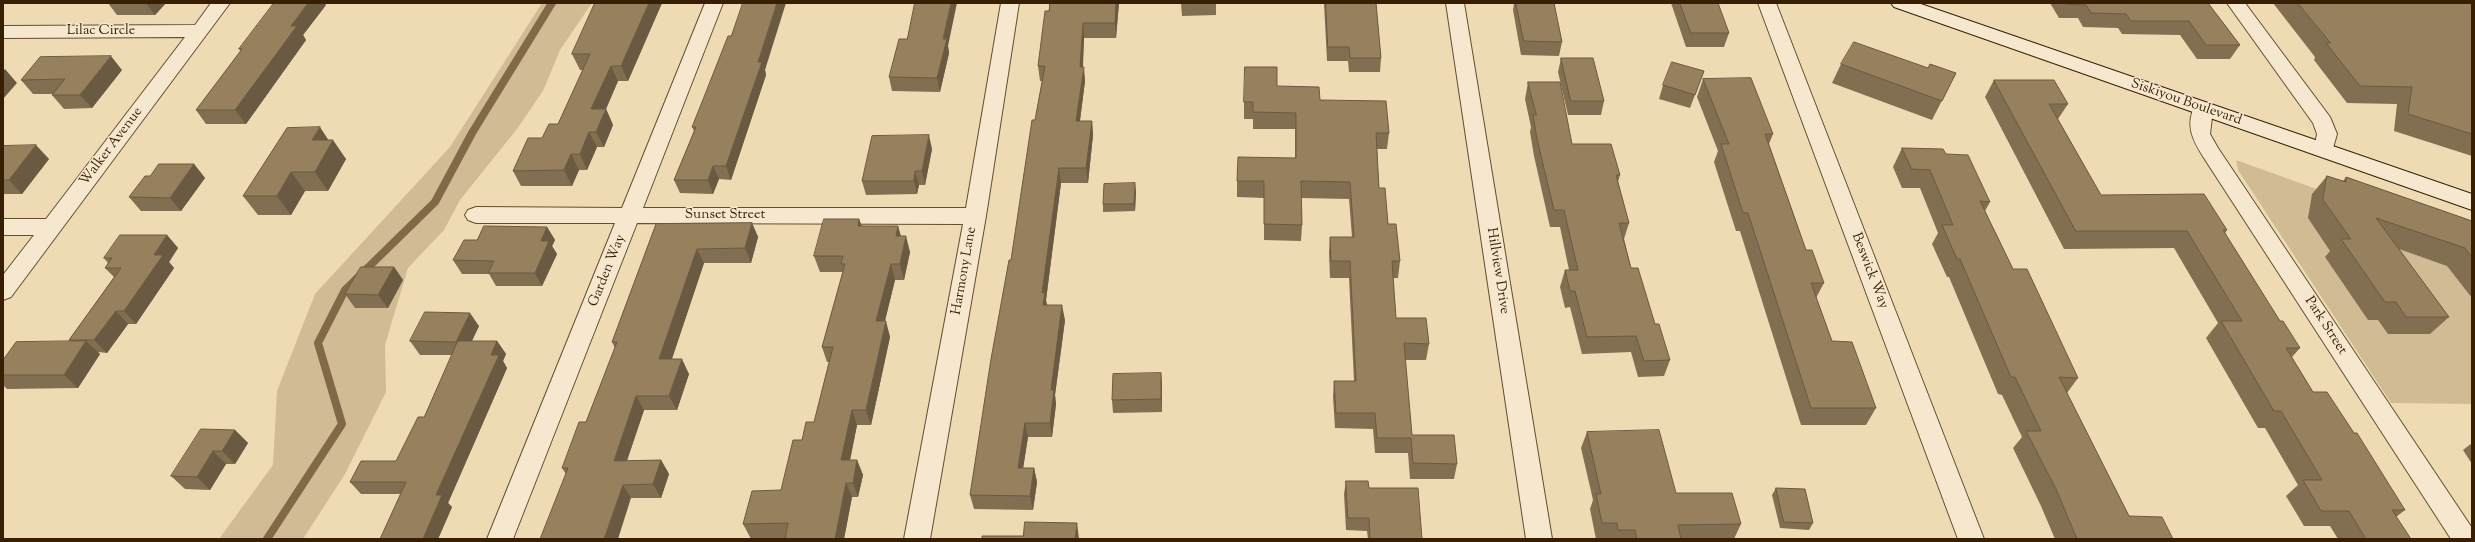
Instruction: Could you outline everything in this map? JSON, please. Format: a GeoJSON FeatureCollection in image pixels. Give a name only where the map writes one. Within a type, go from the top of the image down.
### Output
{"type":"FeatureCollection","features":[{"type":"Feature","properties":{"kind":"street","name":"Walker Avenue"},"geometry":{"type":"LineString","coordinates":[[3,291],[53,227],[221,3]]}},
{"type":"Feature","properties":{"kind":"street","name":"Garden Way"},"geometry":{"type":"LineString","coordinates":[[500,539],[714,3]]}},
{"type":"Feature","properties":{"kind":"street","name":"Harmony Lane"},"geometry":{"type":"LineString","coordinates":[[917,539],[975,216],[1010,3]]}},
{"type":"Feature","properties":{"kind":"street","name":"Hillview Drive"},"geometry":{"type":"LineString","coordinates":[[1455,3],[1539,539]]}},
{"type":"Feature","properties":{"kind":"street","name":"Beswick Way"},"geometry":{"type":"LineString","coordinates":[[1768,3],[1971,539]]}},
{"type":"Feature","properties":{"kind":"street","name":"Siskiyou Boulevard"},"geometry":{"type":"LineString","coordinates":[[1900,3],[2472,202]]}},
{"type":"Feature","properties":{"kind":"street"},"geometry":{"type":"LineString","coordinates":[[2236,3],[2323,122],[2327,134],[2324,150]]}},
{"type":"Feature","properties":{"kind":"street","name":"Lilac Circle"},"geometry":{"type":"LineString","coordinates":[[3,32],[199,31]]}},
{"type":"Feature","properties":{"kind":"street","name":"Park Street"},"geometry":{"type":"LineString","coordinates":[[2203,109],[2200,134],[2211,153],[2465,539]]}},
{"type":"Feature","properties":{"kind":"street","name":"Sunset Street"},"geometry":{"type":"LineString","coordinates":[[476,215],[975,216]]}},
{"type":"Feature","properties":{"kind":"street"},"geometry":{"type":"LineString","coordinates":[[3,227],[53,227]]}},
{"type":"Feature","properties":{"kind":"shaded area"},"geometry":{"type":"Polygon","coordinates":[[[542,3],[592,3],[560,50],[543,91],[517,129],[460,200],[444,230],[408,268],[385,345],[386,392],[345,474],[303,539],[219,539],[273,465],[277,391],[315,294],[450,147],[542,3]]]}},
{"type":"Feature","properties":{"kind":"shaded area"},"geometry":{"type":"Polygon","coordinates":[[[2236,160],[2472,245],[2472,404],[2391,403],[2238,170],[2236,160]]]}},
{"type":"Feature","properties":{"kind":"building"},"geometry":{"type":"Polygon","coordinates":[[[274,3],[308,3],[291,26],[297,26],[235,110],[196,110],[242,49],[239,49],[274,3]]]}},
{"type":"Feature","properties":{"kind":"building"},"geometry":{"type":"Polygon","coordinates":[[[595,3],[649,3],[621,66],[611,66],[591,109],[606,109],[596,132],[589,132],[580,154],[571,154],[564,170],[513,171],[528,138],[542,138],[549,124],[558,124],[590,54],[572,54],[595,3]]]}},
{"type":"Feature","properties":{"kind":"building"},"geometry":{"type":"Polygon","coordinates":[[[743,3],[777,3],[758,62],[762,62],[726,166],[713,166],[708,180],[674,180],[696,127],[692,127],[728,36],[731,36],[743,3]]]}},
{"type":"Feature","properties":{"kind":"building"},"geometry":{"type":"Polygon","coordinates":[[[915,3],[951,3],[943,39],[947,39],[937,78],[889,77],[899,39],[907,39],[915,3]]]}},
{"type":"Feature","properties":{"kind":"building"},"geometry":{"type":"Polygon","coordinates":[[[1050,3],[1116,3],[1115,23],[1083,23],[1080,67],[1084,67],[1076,121],[1092,121],[1086,168],[1059,168],[1042,293],[1045,293],[1043,305],[1062,305],[1051,390],[1054,390],[1050,423],[1025,423],[1018,468],[1034,468],[1030,496],[970,495],[991,359],[1009,260],[1011,260],[1032,120],[1035,120],[1045,66],[1038,66],[1045,11],[1049,11],[1050,3]]]}},
{"type":"Feature","properties":{"kind":"building"},"geometry":{"type":"Polygon","coordinates":[[[1326,3],[1376,3],[1381,58],[1350,58],[1349,47],[1328,47],[1326,3]]]}},
{"type":"Feature","properties":{"kind":"building"},"geometry":{"type":"Polygon","coordinates":[[[1516,3],[1554,3],[1562,42],[1524,41],[1516,3]]]}},
{"type":"Feature","properties":{"kind":"building"},"geometry":{"type":"Polygon","coordinates":[[[1680,3],[1718,3],[1729,33],[1691,33],[1680,3]]]}},
{"type":"Feature","properties":{"kind":"building"},"geometry":{"type":"Polygon","coordinates":[[[2066,3],[2208,3],[2240,45],[2206,45],[2189,21],[2131,21],[2126,14],[2091,13],[2086,5],[2066,3]]]}},
{"type":"Feature","properties":{"kind":"building"},"geometry":{"type":"Polygon","coordinates":[[[2298,3],[2472,3],[2472,134],[2408,114],[2412,87],[2360,86],[2326,43],[2330,43],[2298,3]]]}},
{"type":"Feature","properties":{"kind":"building"},"geometry":{"type":"Polygon","coordinates":[[[1854,42],[1928,68],[1930,64],[1956,73],[1942,101],[1841,64],[1854,42]]]}},
{"type":"Feature","properties":{"kind":"building"},"geometry":{"type":"Polygon","coordinates":[[[111,56],[80,95],[52,95],[65,79],[21,80],[40,57],[111,56]]]}},
{"type":"Feature","properties":{"kind":"building"},"geometry":{"type":"Polygon","coordinates":[[[1561,58],[1593,58],[1604,101],[1571,101],[1561,58]]]}},
{"type":"Feature","properties":{"kind":"building"},"geometry":{"type":"Polygon","coordinates":[[[1672,62],[1704,71],[1695,95],[1663,85],[1672,62]]]}},
{"type":"Feature","properties":{"kind":"building"},"geometry":{"type":"Polygon","coordinates":[[[1245,67],[1277,67],[1277,86],[1319,87],[1320,100],[1386,101],[1389,133],[1376,133],[1379,188],[1385,188],[1388,224],[1396,224],[1400,261],[1392,261],[1396,318],[1426,318],[1429,344],[1404,343],[1412,435],[1454,435],[1457,464],[1413,463],[1411,438],[1377,438],[1375,413],[1336,413],[1334,381],[1356,381],[1350,261],[1331,261],[1330,237],[1354,237],[1350,182],[1301,181],[1302,225],[1264,224],[1264,181],[1237,181],[1238,157],[1296,158],[1296,113],[1253,112],[1253,102],[1244,102],[1245,67]]]}},
{"type":"Feature","properties":{"kind":"building"},"geometry":{"type":"Polygon","coordinates":[[[1751,78],[1773,134],[1765,134],[1806,250],[1812,250],[1824,283],[1811,283],[1832,341],[1852,342],[1876,408],[1811,408],[1748,213],[1743,213],[1721,144],[1729,144],[1703,79],[1751,78]]]}},
{"type":"Feature","properties":{"kind":"building"},"geometry":{"type":"Polygon","coordinates":[[[1994,80],[2054,80],[2068,104],[2049,104],[2101,195],[2204,194],[2227,230],[2223,230],[2280,321],[2283,321],[2300,348],[2286,348],[2313,392],[2327,392],[2354,433],[2357,433],[2405,510],[2392,510],[2411,539],[2366,539],[2349,511],[2321,511],[2303,480],[2322,480],[2281,411],[2274,411],[2221,321],[2242,321],[2187,231],[2076,231],[1994,80]]]}},
{"type":"Feature","properties":{"kind":"building"},"geometry":{"type":"Polygon","coordinates":[[[1528,82],[1560,82],[1572,144],[1611,144],[1620,175],[1616,175],[1629,223],[1619,223],[1631,268],[1638,268],[1655,324],[1659,324],[1670,360],[1644,361],[1636,336],[1587,337],[1575,291],[1570,291],[1565,270],[1578,270],[1564,210],[1554,210],[1537,139],[1533,115],[1536,115],[1528,82]]]}},
{"type":"Feature","properties":{"kind":"building"},"geometry":{"type":"Polygon","coordinates":[[[320,127],[312,140],[333,140],[315,172],[291,172],[277,196],[243,196],[287,128],[320,127]]]}},
{"type":"Feature","properties":{"kind":"building"},"geometry":{"type":"Polygon","coordinates":[[[929,135],[922,171],[915,171],[914,181],[862,181],[872,136],[929,135]]]}},
{"type":"Feature","properties":{"kind":"building"},"geometry":{"type":"Polygon","coordinates":[[[36,145],[9,180],[3,180],[3,146],[36,145]]]}},
{"type":"Feature","properties":{"kind":"building"},"geometry":{"type":"Polygon","coordinates":[[[1902,148],[1943,149],[1946,154],[1968,155],[1990,202],[1980,201],[2013,269],[2027,269],[2078,378],[2059,377],[2129,516],[2162,517],[2173,539],[2077,539],[2056,489],[2026,431],[2041,431],[2015,377],[2011,377],[1960,259],[1957,259],[1942,225],[1953,225],[1930,170],[1912,169],[1902,148]]]}},
{"type":"Feature","properties":{"kind":"building"},"geometry":{"type":"Polygon","coordinates":[[[159,164],[194,164],[170,198],[129,197],[145,176],[150,176],[159,164]]]}},
{"type":"Feature","properties":{"kind":"building"},"geometry":{"type":"Polygon","coordinates":[[[2327,176],[2346,182],[2346,177],[2472,221],[2472,257],[2465,248],[2376,218],[2449,317],[2406,317],[2396,302],[2385,302],[2341,239],[2351,239],[2323,200],[2327,176]]]}},
{"type":"Feature","properties":{"kind":"building"},"geometry":{"type":"Polygon","coordinates":[[[1135,183],[1134,204],[1103,204],[1104,184],[1135,183]]]}},
{"type":"Feature","properties":{"kind":"building"},"geometry":{"type":"Polygon","coordinates":[[[824,219],[859,219],[858,226],[898,226],[896,236],[906,236],[900,264],[891,264],[876,321],[886,321],[866,410],[852,410],[841,460],[857,460],[853,483],[846,483],[835,539],[785,539],[788,523],[743,524],[752,491],[781,490],[793,440],[802,440],[806,422],[814,422],[833,347],[822,347],[845,264],[841,264],[843,256],[814,256],[824,219]]]}},
{"type":"Feature","properties":{"kind":"building"},"geometry":{"type":"Polygon","coordinates":[[[752,223],[745,248],[697,249],[659,359],[682,359],[669,396],[636,396],[614,461],[661,460],[653,484],[623,485],[604,539],[540,539],[568,468],[562,468],[579,422],[586,422],[617,342],[612,342],[656,224],[752,223]]]}},
{"type":"Feature","properties":{"kind":"building"},"geometry":{"type":"Polygon","coordinates":[[[484,226],[547,227],[541,241],[549,241],[535,273],[488,273],[494,261],[453,260],[464,240],[477,240],[484,226]]]}},
{"type":"Feature","properties":{"kind":"building"},"geometry":{"type":"Polygon","coordinates":[[[120,235],[167,235],[154,255],[163,255],[124,311],[116,311],[94,340],[69,340],[121,268],[105,268],[112,258],[104,258],[120,235]]]}},
{"type":"Feature","properties":{"kind":"building"},"geometry":{"type":"Polygon","coordinates":[[[361,267],[394,267],[378,295],[345,294],[361,267]]]}},
{"type":"Feature","properties":{"kind":"building"},"geometry":{"type":"Polygon","coordinates":[[[425,312],[470,313],[456,342],[410,341],[425,312]]]}},
{"type":"Feature","properties":{"kind":"building"},"geometry":{"type":"Polygon","coordinates":[[[86,341],[64,375],[3,375],[3,360],[16,342],[86,341]]]}},
{"type":"Feature","properties":{"kind":"building"},"geometry":{"type":"Polygon","coordinates":[[[458,341],[497,341],[491,355],[499,355],[436,495],[442,495],[423,539],[380,539],[406,482],[350,482],[361,461],[396,461],[418,417],[424,417],[458,341]]]}},
{"type":"Feature","properties":{"kind":"building"},"geometry":{"type":"Polygon","coordinates":[[[1161,373],[1161,399],[1112,400],[1113,374],[1161,373]]]}},
{"type":"Feature","properties":{"kind":"building"},"geometry":{"type":"Polygon","coordinates":[[[201,429],[235,430],[222,451],[213,451],[197,477],[171,476],[201,429]]]}},
{"type":"Feature","properties":{"kind":"building"},"geometry":{"type":"Polygon","coordinates":[[[1659,430],[1676,493],[1732,493],[1741,524],[1678,525],[1681,539],[1637,539],[1635,530],[1618,530],[1617,523],[1602,523],[1596,494],[1601,494],[1587,432],[1659,430]]]}},
{"type":"Feature","properties":{"kind":"building"},"geometry":{"type":"Polygon","coordinates":[[[1346,481],[1368,481],[1369,488],[1418,488],[1422,539],[1370,539],[1369,518],[1348,518],[1346,481]]]}},
{"type":"Feature","properties":{"kind":"building"},"geometry":{"type":"Polygon","coordinates":[[[1776,488],[1805,489],[1813,523],[1784,522],[1776,488]]]}},
{"type":"Feature","properties":{"kind":"building"},"geometry":{"type":"Polygon","coordinates":[[[1025,522],[1077,523],[1075,539],[982,539],[982,536],[1023,536],[1025,522]]]}},
{"type":"Feature","properties":{"kind":"waterway"},"geometry":{"type":"LineString","coordinates":[[267,539],[342,424],[318,343],[345,290],[435,202],[472,133],[552,3]]}}]}
